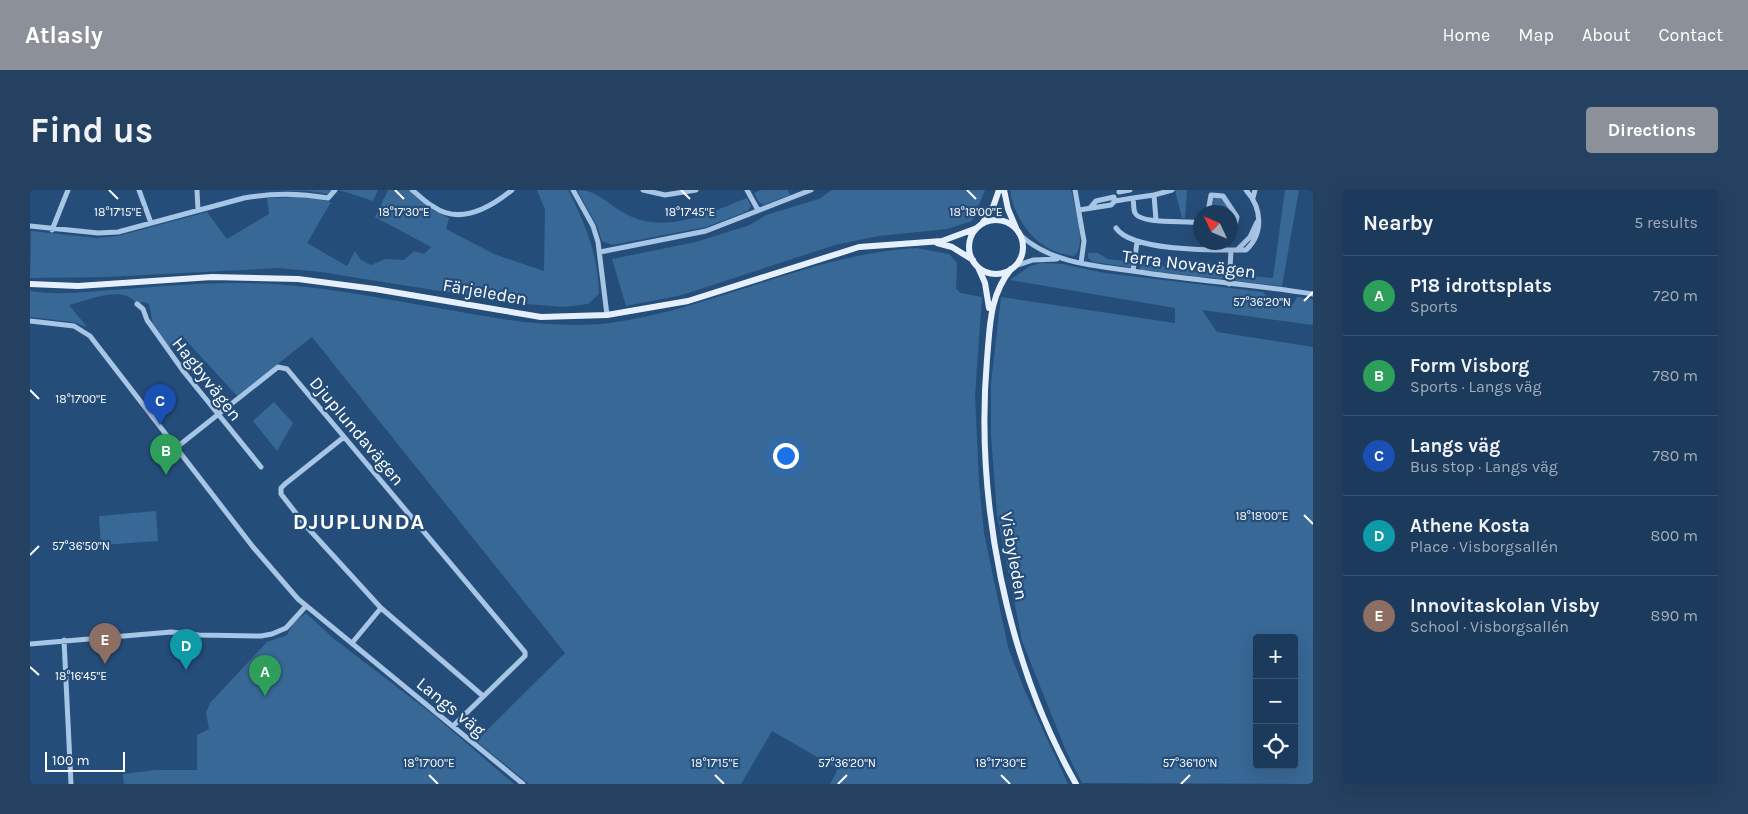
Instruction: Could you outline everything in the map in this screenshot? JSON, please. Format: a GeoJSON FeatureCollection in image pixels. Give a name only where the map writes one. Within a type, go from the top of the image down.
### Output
{"type":"FeatureCollection","features":[{"type":"Feature","properties":{"kind":"main road"},"geometry":{"type":"LineString","coordinates":[[998,190],[992,210],[970,244],[975,263],[994,274],[1013,268],[1023,251],[1018,232],[1008,209],[1004,190]]}},
{"type":"Feature","properties":{"kind":"main road"},"geometry":{"type":"LineString","coordinates":[[980,226],[1000,220],[1018,232]]}},
{"type":"Feature","properties":{"kind":"main road","name":"Färjeleden"},"geometry":{"type":"LineString","coordinates":[[30,284],[78,286],[212,277],[298,279],[375,289],[541,317],[607,314],[688,301],[859,247],[954,238],[980,226]]}},
{"type":"Feature","properties":{"kind":"main road","name":"Färjeleden"},"geometry":{"type":"LineString","coordinates":[[926,242],[952,247],[975,263]]}},
{"type":"Feature","properties":{"kind":"main road","name":"Visbyleden"},"geometry":{"type":"LineString","coordinates":[[975,263],[988,292],[990,322]]}},
{"type":"Feature","properties":{"kind":"main road","name":"Visbyleden"},"geometry":{"type":"LineString","coordinates":[[1013,268],[996,293],[990,322],[983,394],[985,449],[992,521],[1003,587],[1020,652],[1042,710],[1076,784]]}},
{"type":"Feature","properties":{"kind":"street"},"geometry":{"type":"LineString","coordinates":[[52,230],[68,190]]}},
{"type":"Feature","properties":{"kind":"street"},"geometry":{"type":"LineString","coordinates":[[139,190],[151,223]]}},
{"type":"Feature","properties":{"kind":"street"},"geometry":{"type":"LineString","coordinates":[[196,190],[198,210]]}},
{"type":"Feature","properties":{"kind":"street"},"geometry":{"type":"LineString","coordinates":[[30,226],[52,230],[98,233],[118,232],[265,194],[308,194],[328,198],[335,190]]}},
{"type":"Feature","properties":{"kind":"street"},"geometry":{"type":"LineString","coordinates":[[412,190],[434,208],[445,213],[457,214],[470,214],[486,208],[512,190]]}},
{"type":"Feature","properties":{"kind":"street"},"geometry":{"type":"LineString","coordinates":[[573,190],[593,226],[600,252],[607,314]]}},
{"type":"Feature","properties":{"kind":"street"},"geometry":{"type":"LineString","coordinates":[[643,190],[665,195],[696,190]]}},
{"type":"Feature","properties":{"kind":"street"},"geometry":{"type":"LineString","coordinates":[[747,190],[758,210]]}},
{"type":"Feature","properties":{"kind":"street"},"geometry":{"type":"LineString","coordinates":[[600,252],[706,231],[811,190]]}},
{"type":"Feature","properties":{"kind":"street"},"geometry":{"type":"LineString","coordinates":[[1075,190],[1084,241],[1081,263]]}},
{"type":"Feature","properties":{"kind":"street"},"geometry":{"type":"LineString","coordinates":[[1079,210],[1105,208],[1119,191],[1130,190]]}},
{"type":"Feature","properties":{"kind":"street"},"geometry":{"type":"LineString","coordinates":[[1090,208],[1096,201],[1134,198],[1172,190]]}},
{"type":"Feature","properties":{"kind":"street"},"geometry":{"type":"LineString","coordinates":[[1246,190],[1253,198]]}},
{"type":"Feature","properties":{"kind":"street"},"geometry":{"type":"LineString","coordinates":[[1238,250],[1246,250],[1256,239],[1259,231],[1253,198],[1255,190]]}},
{"type":"Feature","properties":{"kind":"street"},"geometry":{"type":"LineString","coordinates":[[1154,195],[1156,220]]}},
{"type":"Feature","properties":{"kind":"street"},"geometry":{"type":"LineString","coordinates":[[1209,205],[1211,195],[1223,196],[1229,205]]}},
{"type":"Feature","properties":{"kind":"street"},"geometry":{"type":"LineString","coordinates":[[1134,198],[1135,213],[1140,218],[1193,223]]}},
{"type":"Feature","properties":{"kind":"street"},"geometry":{"type":"LineString","coordinates":[[1238,246],[1254,230],[1258,219]]}},
{"type":"Feature","properties":{"kind":"street"},"geometry":{"type":"LineString","coordinates":[[1116,228],[1121,236],[1137,242],[1193,247]]}},
{"type":"Feature","properties":{"kind":"street","name":"Terra Novavägen"},"geometry":{"type":"LineString","coordinates":[[1018,232],[1038,249],[1063,259],[1081,263],[1313,294]]}},
{"type":"Feature","properties":{"kind":"street"},"geometry":{"type":"LineString","coordinates":[[1133,271],[1137,242]]}},
{"type":"Feature","properties":{"kind":"street"},"geometry":{"type":"LineString","coordinates":[[1229,284],[1234,250]]}},
{"type":"Feature","properties":{"kind":"street","name":"Terra Novavägen"},"geometry":{"type":"LineString","coordinates":[[1013,268],[1033,260],[1063,259]]}},
{"type":"Feature","properties":{"kind":"street","name":"Hagbyvägen"},"geometry":{"type":"LineString","coordinates":[[137,304],[143,309],[147,320],[165,346],[218,416],[261,467]]}},
{"type":"Feature","properties":{"kind":"street","name":"Langs väg"},"geometry":{"type":"LineString","coordinates":[[30,321],[74,326],[90,336],[178,448],[252,547],[306,606],[523,784]]}},
{"type":"Feature","properties":{"kind":"street","name":"Djuplundavägen"},"geometry":{"type":"LineString","coordinates":[[178,448],[278,367],[287,369],[523,647],[525,656],[453,726]]}},
{"type":"Feature","properties":{"kind":"street"},"geometry":{"type":"LineString","coordinates":[[344,436],[285,484],[281,494],[306,526],[381,608],[482,696]]}},
{"type":"Feature","properties":{"kind":"street"},"geometry":{"type":"LineString","coordinates":[[30,644],[171,632],[199,635],[261,636],[286,628],[306,606]]}},
{"type":"Feature","properties":{"kind":"street"},"geometry":{"type":"LineString","coordinates":[[352,643],[381,608]]}},
{"type":"Feature","properties":{"kind":"street"},"geometry":{"type":"LineString","coordinates":[[64,640],[71,784]]}},
{"type":"Feature","properties":{"kind":"shaded area"},"geometry":{"type":"Polygon","coordinates":[[[264,190],[332,190],[327,194],[309,191],[264,190]]]}},
{"type":"Feature","properties":{"kind":"shaded area"},"geometry":{"type":"Polygon","coordinates":[[[339,190],[378,190],[373,201],[339,190]]]}},
{"type":"Feature","properties":{"kind":"shaded area"},"geometry":{"type":"Polygon","coordinates":[[[388,190],[408,190],[433,210],[449,218],[446,229],[494,254],[544,271],[545,210],[537,190],[568,190],[590,240],[596,266],[599,294],[588,304],[563,307],[514,303],[321,272],[279,268],[106,277],[30,278],[31,231],[97,238],[118,236],[207,212],[227,239],[269,214],[267,198],[308,197],[331,202],[307,243],[347,266],[355,251],[361,260],[371,265],[385,259],[404,260],[414,251],[424,254],[431,247],[375,217],[388,190]]]}},
{"type":"Feature","properties":{"kind":"shaded area"},"geometry":{"type":"Polygon","coordinates":[[[577,190],[590,192],[639,220],[655,222],[686,220],[747,198],[751,206],[748,211],[706,227],[612,245],[602,241],[597,226],[577,190]]]}},
{"type":"Feature","properties":{"kind":"shaded area"},"geometry":{"type":"Polygon","coordinates":[[[761,190],[788,190],[790,195],[763,205],[754,193],[761,190]]]}},
{"type":"Feature","properties":{"kind":"shaded area"},"geometry":{"type":"Polygon","coordinates":[[[832,190],[985,190],[972,221],[947,229],[879,236],[835,245],[682,295],[626,306],[612,259],[696,242],[750,225],[766,215],[819,199],[832,190]]]}},
{"type":"Feature","properties":{"kind":"shaded area"},"geometry":{"type":"Polygon","coordinates":[[[1010,190],[1071,190],[1080,235],[1078,251],[1074,256],[1050,249],[1031,235],[1017,214],[1010,190]]]}},
{"type":"Feature","properties":{"kind":"shaded area"},"geometry":{"type":"Polygon","coordinates":[[[1175,190],[1187,190],[1185,218],[1182,218],[1175,190]]]}},
{"type":"Feature","properties":{"kind":"shaded area"},"geometry":{"type":"Polygon","coordinates":[[[1285,190],[1299,190],[1282,286],[1236,281],[1232,274],[1273,278],[1285,190]]]}},
{"type":"Feature","properties":{"kind":"shaded area"},"geometry":{"type":"Polygon","coordinates":[[[1212,197],[1222,197],[1228,205],[1210,205],[1212,197]]]}},
{"type":"Feature","properties":{"kind":"shaded area"},"geometry":{"type":"Polygon","coordinates":[[[916,248],[949,254],[957,263],[956,289],[961,293],[982,297],[975,395],[979,482],[984,533],[1008,647],[1024,689],[1068,784],[830,784],[838,769],[772,731],[741,784],[529,784],[476,741],[565,653],[312,337],[237,396],[183,337],[169,348],[153,325],[149,304],[143,302],[137,304],[131,298],[115,294],[96,297],[69,305],[87,327],[73,322],[30,317],[30,291],[65,293],[200,284],[255,283],[345,292],[516,321],[554,325],[591,325],[649,316],[687,306],[838,260],[877,252],[916,248]]]}},
{"type":"Feature","properties":{"kind":"shaded area"},"geometry":{"type":"Polygon","coordinates":[[[1088,253],[1098,253],[1107,259],[1132,262],[1130,267],[1093,262],[1088,258],[1088,253]]]}},
{"type":"Feature","properties":{"kind":"shaded area"},"geometry":{"type":"Polygon","coordinates":[[[1041,263],[1062,264],[1105,273],[1263,292],[1279,306],[1292,306],[1297,297],[1313,299],[1313,325],[1202,310],[1217,332],[1313,347],[1313,784],[1082,783],[1066,751],[1022,641],[997,514],[991,436],[991,383],[1001,297],[1175,323],[1175,308],[1010,280],[1030,266],[1041,263]]]}},
{"type":"Feature","properties":{"kind":"shaded area"},"geometry":{"type":"Polygon","coordinates":[[[1138,263],[1227,274],[1222,279],[1141,270],[1138,263]]]}},
{"type":"Feature","properties":{"kind":"shaded area"},"geometry":{"type":"Polygon","coordinates":[[[274,402],[293,423],[277,451],[253,421],[274,402]]]}},
{"type":"Feature","properties":{"kind":"shaded area"},"geometry":{"type":"Polygon","coordinates":[[[156,511],[158,541],[101,545],[99,516],[156,511]]]}},
{"type":"Feature","properties":{"kind":"shaded area"},"geometry":{"type":"Polygon","coordinates":[[[306,613],[333,638],[436,717],[514,784],[124,784],[123,774],[155,770],[197,770],[197,735],[209,729],[206,713],[210,703],[267,642],[287,635],[293,623],[306,613]]]}},
{"type":"Feature","properties":{"kind":"place","name":"Langs väg"},"geometry":{"type":"Point","coordinates":[160,425]}},
{"type":"Feature","properties":{"kind":"place","name":"Form Visborg"},"geometry":{"type":"Point","coordinates":[166,475]}},
{"type":"Feature","properties":{"kind":"place","name":"Innovitaskolan Visby"},"geometry":{"type":"Point","coordinates":[105,664]}},
{"type":"Feature","properties":{"kind":"place","name":"Athene Kosta"},"geometry":{"type":"Point","coordinates":[186,670]}},
{"type":"Feature","properties":{"kind":"place","name":"P18 idrottsplats"},"geometry":{"type":"Point","coordinates":[265,696]}},
{"type":"Feature","properties":{"kind":"district","name":"DJUPLUNDA"},"geometry":{"type":"Point","coordinates":[359,521]}}]}
